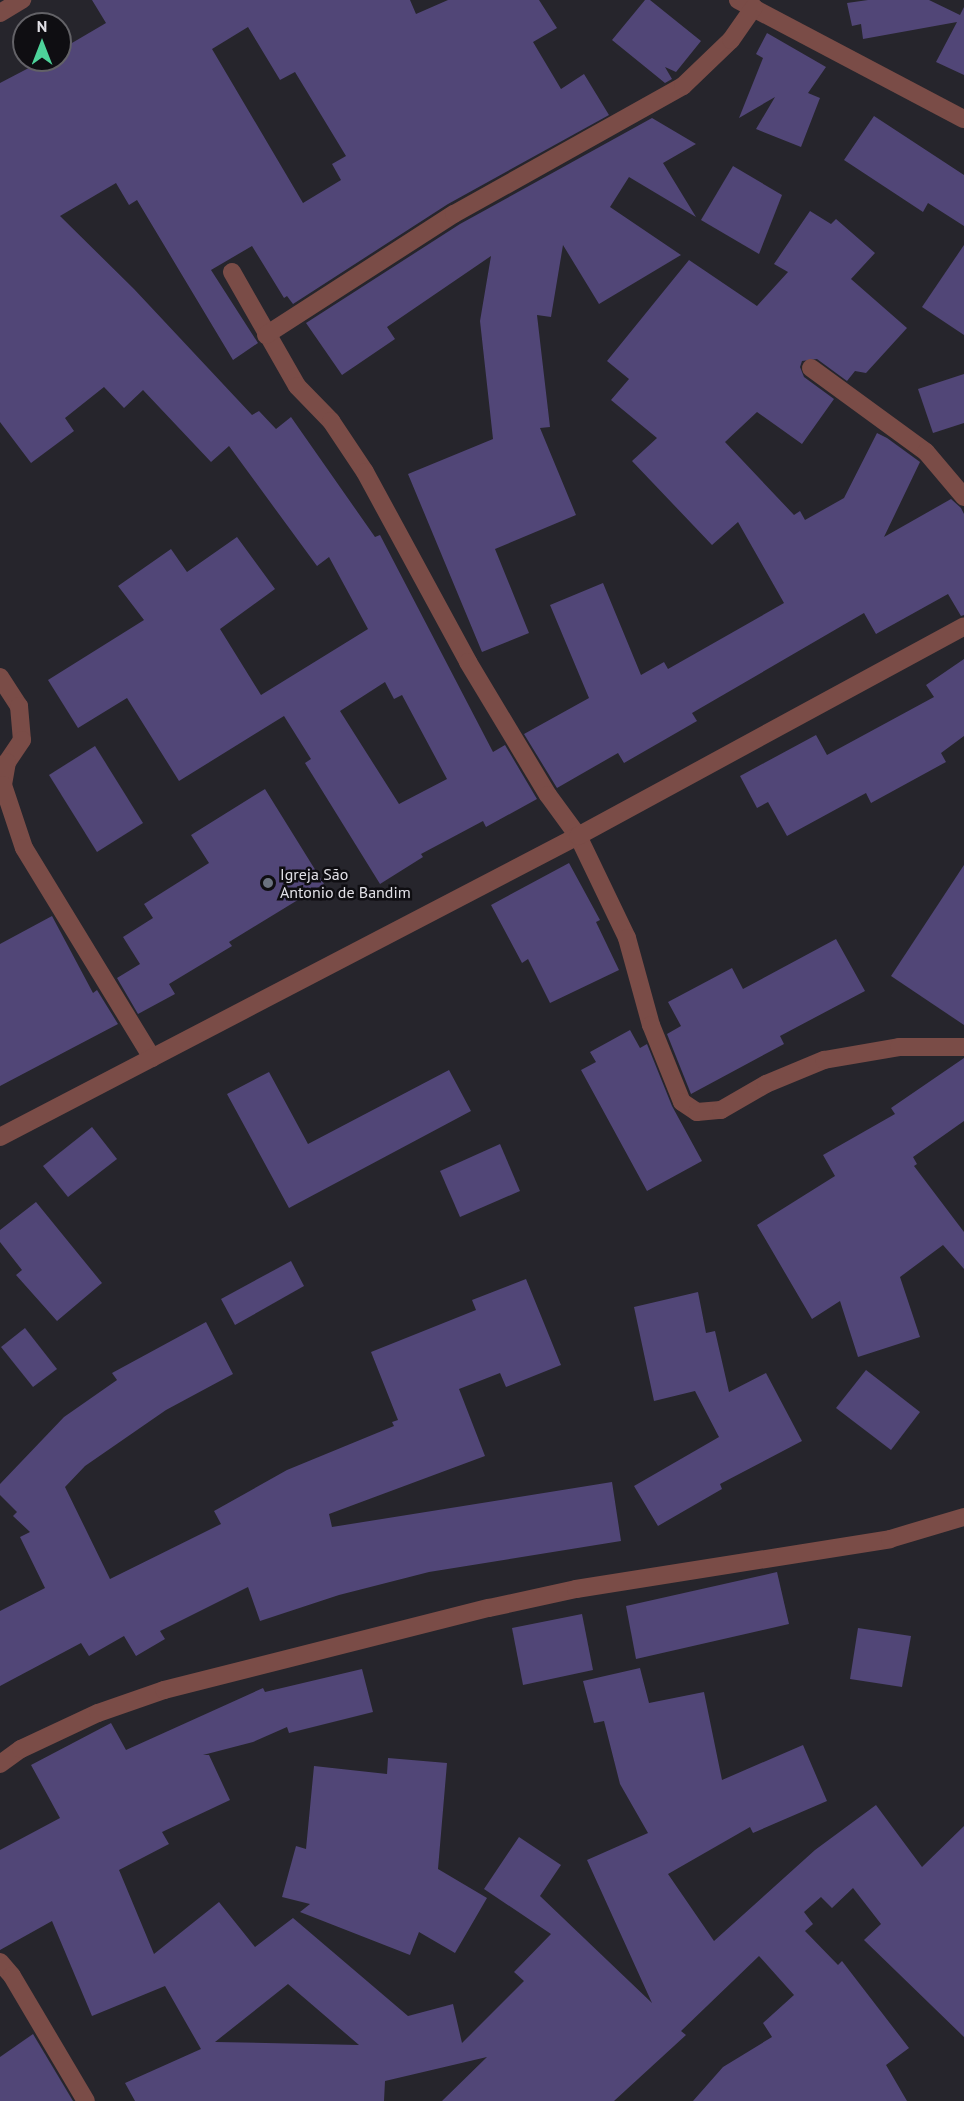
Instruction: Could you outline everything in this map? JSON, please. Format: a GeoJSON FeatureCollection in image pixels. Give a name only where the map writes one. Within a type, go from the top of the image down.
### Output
{"type":"FeatureCollection","features":[{"type":"Feature","properties":{"kind":"street"},"geometry":{"type":"LineString","coordinates":[[0,13],[22,0]]}},
{"type":"Feature","properties":{"kind":"street"},"geometry":{"type":"LineString","coordinates":[[267,335],[454,214],[683,86],[730,40],[746,3],[964,119]]}},
{"type":"Feature","properties":{"kind":"street"},"geometry":{"type":"LineString","coordinates":[[232,272],[297,386],[331,421],[365,472],[468,662],[548,795],[578,836],[627,938],[651,1025],[682,1102],[697,1112],[722,1110],[766,1084],[824,1060],[899,1047],[964,1047]]}},
{"type":"Feature","properties":{"kind":"street"},"geometry":{"type":"LineString","coordinates":[[811,368],[926,452],[964,497]]}},
{"type":"Feature","properties":{"kind":"street"},"geometry":{"type":"LineString","coordinates":[[0,1137],[578,836],[964,626]]}},
{"type":"Feature","properties":{"kind":"street"},"geometry":{"type":"LineString","coordinates":[[0,677],[19,706],[22,740],[7,762],[3,785],[24,848],[152,1058]]}},
{"type":"Feature","properties":{"kind":"street"},"geometry":{"type":"LineString","coordinates":[[0,1764],[21,1749],[98,1713],[164,1690],[489,1608],[576,1589],[890,1539],[964,1517]]}},
{"type":"Feature","properties":{"kind":"street"},"geometry":{"type":"LineString","coordinates":[[0,1962],[12,1976],[86,2101]]}},
{"type":"Feature","properties":{"kind":"building"},"geometry":{"type":"Polygon","coordinates":[[[92,0],[410,0],[416,14],[448,0],[539,0],[557,28],[533,42],[561,89],[584,74],[609,115],[448,204],[293,304],[287,296],[284,298],[252,246],[211,270],[258,343],[233,360],[137,200],[129,205],[116,183],[60,216],[134,289],[252,415],[259,411],[276,429],[291,417],[375,537],[380,535],[493,752],[505,745],[537,799],[486,827],[483,821],[421,854],[423,857],[380,884],[305,763],[311,759],[284,716],[179,781],[127,698],[78,728],[48,680],[144,620],[118,586],[171,549],[187,572],[237,537],[275,589],[220,629],[261,695],[368,629],[329,557],[317,566],[229,446],[211,462],[143,390],[124,408],[104,387],[65,418],[74,431],[31,463],[0,422],[0,83],[21,72],[72,72],[72,43],[106,23],[92,0]],[[248,27],[212,49],[303,203],[341,180],[332,164],[346,156],[295,72],[280,80],[248,27]],[[385,682],[340,711],[399,804],[447,779],[402,695],[394,699],[385,682]]]}},
{"type":"Feature","properties":{"kind":"building"},"geometry":{"type":"Polygon","coordinates":[[[645,0],[650,0],[701,41],[676,72],[665,67],[672,79],[665,83],[612,40],[645,0]]]}},
{"type":"Feature","properties":{"kind":"building"},"geometry":{"type":"Polygon","coordinates":[[[868,0],[929,0],[960,15],[964,7],[964,75],[936,62],[957,22],[863,39],[861,24],[852,26],[847,3],[868,0]]]}},
{"type":"Feature","properties":{"kind":"building"},"geometry":{"type":"Polygon","coordinates":[[[767,33],[826,67],[808,93],[820,98],[801,147],[756,129],[775,97],[739,118],[763,58],[756,54],[767,33]]]}},
{"type":"Feature","properties":{"kind":"building"},"geometry":{"type":"Polygon","coordinates":[[[874,116],[964,175],[964,226],[928,203],[923,212],[844,160],[874,116]]]}},
{"type":"Feature","properties":{"kind":"building"},"geometry":{"type":"Polygon","coordinates":[[[652,118],[696,144],[663,163],[696,217],[629,177],[610,207],[681,255],[599,304],[563,245],[551,317],[537,315],[550,427],[540,428],[576,515],[495,549],[529,633],[482,652],[408,474],[493,439],[480,321],[491,256],[387,327],[395,339],[342,375],[306,323],[460,224],[652,118]]]}},
{"type":"Feature","properties":{"kind":"building"},"geometry":{"type":"Polygon","coordinates":[[[733,166],[782,195],[759,254],[701,220],[733,166]]]}},
{"type":"Feature","properties":{"kind":"building"},"geometry":{"type":"Polygon","coordinates":[[[810,211],[831,224],[836,219],[875,253],[851,279],[907,328],[866,373],[855,371],[847,381],[817,359],[802,361],[800,367],[804,377],[834,399],[802,444],[757,412],[725,442],[794,515],[800,511],[805,520],[844,498],[877,433],[887,438],[920,462],[884,537],[951,499],[961,508],[964,514],[964,615],[961,616],[948,594],[876,634],[864,613],[692,713],[697,721],[624,763],[618,753],[557,788],[524,734],[589,698],[550,605],[603,583],[641,675],[664,662],[668,669],[784,603],[738,522],[712,545],[632,461],[657,438],[611,400],[629,379],[607,361],[689,260],[757,306],[788,272],[774,264],[810,211]]]}},
{"type":"Feature","properties":{"kind":"building"},"geometry":{"type":"Polygon","coordinates":[[[964,245],[964,335],[922,307],[964,245]]]}},
{"type":"Feature","properties":{"kind":"building"},"geometry":{"type":"Polygon","coordinates":[[[964,374],[964,423],[933,433],[918,389],[964,374]]]}},
{"type":"Feature","properties":{"kind":"building"},"geometry":{"type":"Polygon","coordinates":[[[964,659],[964,736],[941,753],[946,762],[871,803],[866,793],[787,836],[768,802],[757,808],[740,776],[816,735],[827,755],[934,697],[926,685],[964,659]]]}},
{"type":"Feature","properties":{"kind":"building"},"geometry":{"type":"Polygon","coordinates":[[[95,746],[143,823],[97,852],[49,775],[95,746]]]}},
{"type":"Feature","properties":{"kind":"building"},"geometry":{"type":"Polygon","coordinates":[[[265,789],[324,884],[229,942],[232,946],[169,984],[175,994],[138,1014],[117,978],[140,964],[123,937],[153,918],[144,904],[209,863],[191,835],[265,789]]]}},
{"type":"Feature","properties":{"kind":"building"},"geometry":{"type":"Polygon","coordinates":[[[569,863],[600,920],[596,922],[619,970],[550,1003],[528,959],[522,963],[491,905],[569,863]]]}},
{"type":"Feature","properties":{"kind":"building"},"geometry":{"type":"Polygon","coordinates":[[[964,865],[964,1025],[891,976],[964,865]]]}},
{"type":"Feature","properties":{"kind":"building"},"geometry":{"type":"Polygon","coordinates":[[[52,916],[93,993],[97,990],[118,1024],[0,1086],[0,944],[52,916]]]}},
{"type":"Feature","properties":{"kind":"building"},"geometry":{"type":"Polygon","coordinates":[[[836,939],[865,991],[780,1036],[784,1044],[691,1094],[667,1034],[681,1026],[668,1002],[732,968],[743,989],[836,939]]]}},
{"type":"Feature","properties":{"kind":"building"},"geometry":{"type":"Polygon","coordinates":[[[630,1030],[640,1048],[647,1044],[672,1106],[702,1161],[647,1191],[581,1070],[596,1062],[590,1052],[630,1030]]]}},
{"type":"Feature","properties":{"kind":"building"},"geometry":{"type":"Polygon","coordinates":[[[964,1058],[964,1121],[913,1157],[917,1164],[914,1166],[964,1232],[964,1269],[943,1245],[900,1277],[920,1337],[858,1357],[840,1301],[812,1319],[757,1225],[835,1176],[823,1155],[895,1114],[891,1108],[964,1058]]]}},
{"type":"Feature","properties":{"kind":"building"},"geometry":{"type":"Polygon","coordinates":[[[449,1070],[471,1111],[289,1208],[227,1094],[269,1072],[308,1144],[449,1070]]]}},
{"type":"Feature","properties":{"kind":"building"},"geometry":{"type":"Polygon","coordinates":[[[92,1127],[117,1159],[68,1197],[43,1166],[92,1127]]]}},
{"type":"Feature","properties":{"kind":"building"},"geometry":{"type":"Polygon","coordinates":[[[500,1144],[520,1191],[460,1217],[440,1171],[500,1144]]]}},
{"type":"Feature","properties":{"kind":"building"},"geometry":{"type":"Polygon","coordinates":[[[36,1202],[102,1283],[57,1321],[16,1275],[22,1270],[0,1242],[0,1230],[36,1202]]]}},
{"type":"Feature","properties":{"kind":"building"},"geometry":{"type":"Polygon","coordinates":[[[291,1261],[304,1286],[235,1325],[221,1299],[291,1261]]]}},
{"type":"Feature","properties":{"kind":"building"},"geometry":{"type":"Polygon","coordinates":[[[526,1279],[561,1365],[506,1387],[500,1373],[459,1389],[485,1456],[329,1514],[332,1527],[612,1482],[621,1541],[429,1572],[339,1595],[260,1621],[248,1587],[160,1631],[165,1639],[136,1656],[124,1636],[89,1656],[81,1643],[0,1686],[0,1611],[45,1588],[20,1537],[30,1532],[13,1516],[17,1512],[0,1495],[0,1484],[64,1417],[117,1380],[112,1373],[206,1322],[233,1374],[166,1410],[85,1466],[65,1487],[110,1579],[221,1524],[214,1511],[287,1470],[394,1426],[392,1422],[398,1420],[371,1352],[476,1310],[472,1300],[526,1279]]]}},
{"type":"Feature","properties":{"kind":"building"},"geometry":{"type":"Polygon","coordinates":[[[698,1292],[706,1333],[715,1331],[729,1392],[766,1373],[802,1441],[720,1484],[722,1489],[658,1526],[634,1486],[719,1437],[695,1391],[654,1401],[634,1307],[698,1292]]]}},
{"type":"Feature","properties":{"kind":"building"},"geometry":{"type":"Polygon","coordinates":[[[25,1328],[57,1369],[33,1387],[1,1347],[25,1328]]]}},
{"type":"Feature","properties":{"kind":"building"},"geometry":{"type":"Polygon","coordinates":[[[866,1370],[920,1412],[891,1450],[836,1408],[866,1370]]]}},
{"type":"Feature","properties":{"kind":"building"},"geometry":{"type":"Polygon","coordinates":[[[777,1572],[789,1624],[636,1659],[626,1606],[777,1572]]]}},
{"type":"Feature","properties":{"kind":"building"},"geometry":{"type":"Polygon","coordinates":[[[582,1614],[593,1670],[523,1685],[512,1628],[582,1614]]]}},
{"type":"Feature","properties":{"kind":"building"},"geometry":{"type":"Polygon","coordinates":[[[858,1628],[911,1636],[902,1687],[850,1679],[858,1628]]]}},
{"type":"Feature","properties":{"kind":"building"},"geometry":{"type":"Polygon","coordinates":[[[640,1668],[649,1703],[704,1692],[722,1780],[803,1745],[827,1801],[753,1833],[750,1827],[668,1874],[714,1941],[815,1850],[876,1805],[922,1867],[964,1826],[964,2037],[864,1940],[881,1924],[853,1888],[832,1908],[821,1897],[804,1912],[813,1924],[805,1931],[838,1965],[842,1961],[909,2048],[886,2065],[907,2101],[693,2101],[723,2067],[772,2037],[763,2023],[794,1995],[759,1956],[681,2031],[686,2035],[614,2101],[442,2101],[487,2057],[385,2081],[384,2101],[135,2101],[125,2083],[201,2049],[165,1986],[92,2016],[52,1921],[0,1950],[0,1850],[60,1818],[31,1765],[111,1723],[126,1750],[263,1688],[265,1692],[362,1669],[373,1712],[289,1733],[287,1727],[253,1742],[203,1755],[209,1755],[230,1800],[162,1832],[169,1844],[119,1870],[154,1954],[219,1902],[255,1947],[293,1918],[408,2016],[453,2004],[462,2043],[524,1981],[514,1972],[551,1934],[484,1889],[519,1837],[561,1865],[540,1896],[652,2003],[587,1860],[648,1833],[620,1784],[604,1721],[594,1723],[583,1681],[640,1668]],[[288,1984],[215,2042],[359,2045],[288,1984]]]}},
{"type":"Feature","properties":{"kind":"building"},"geometry":{"type":"Polygon","coordinates":[[[388,1758],[447,1763],[438,1869],[487,1898],[455,1953],[419,1932],[410,1955],[300,1912],[310,1904],[282,1897],[296,1846],[306,1849],[314,1766],[387,1774],[388,1758]]]}},
{"type":"Feature","properties":{"kind":"building"},"geometry":{"type":"Polygon","coordinates":[[[33,2034],[73,2101],[0,2101],[0,2057],[33,2034]]]}},
{"type":"Feature","properties":{"kind":"place","name":"Igreja São Antonio de Bandim"},"geometry":{"type":"Point","coordinates":[268,883]}}]}
